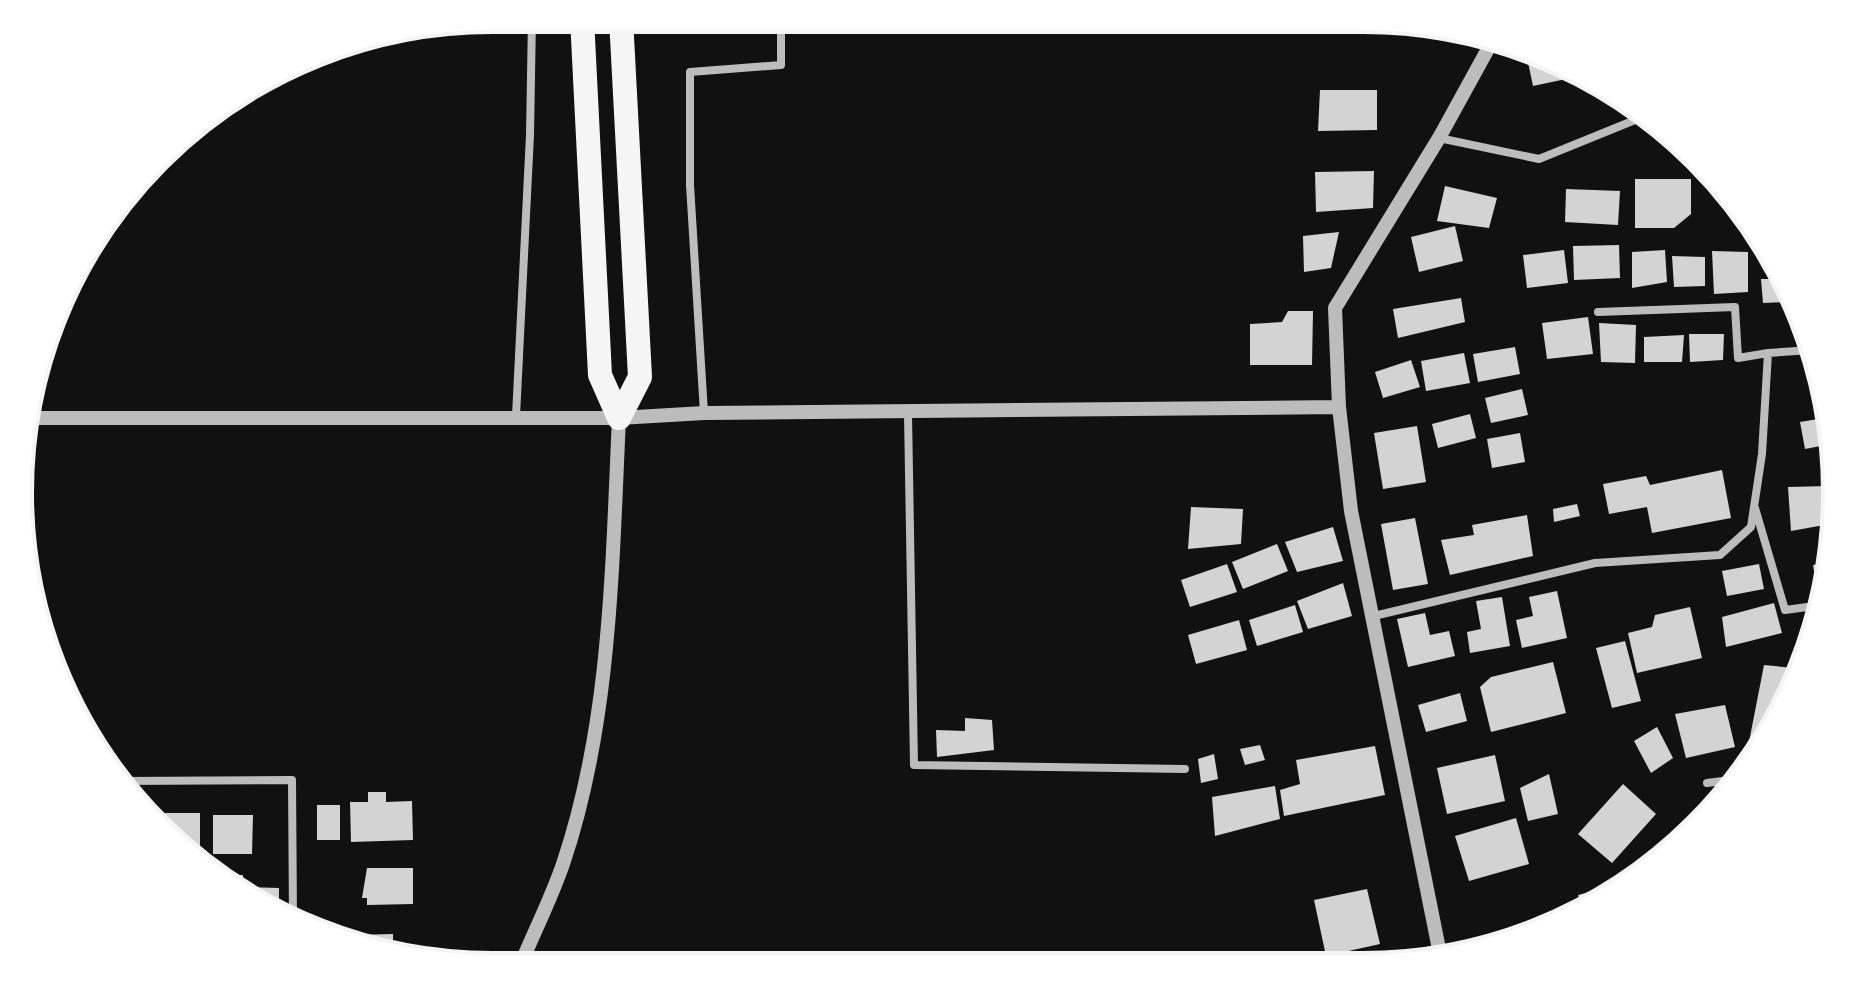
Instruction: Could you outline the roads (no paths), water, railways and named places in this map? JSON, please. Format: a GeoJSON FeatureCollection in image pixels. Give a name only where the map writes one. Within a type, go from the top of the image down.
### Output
{"type":"FeatureCollection","features":[{"type":"Feature","properties":{"kind":"highway"},"geometry":{"type":"LineString","coordinates":[[583,32],[600,375],[619,418]]}},
{"type":"Feature","properties":{"kind":"highway"},"geometry":{"type":"LineString","coordinates":[[619,418],[640,377],[622,32]]}},
{"type":"Feature","properties":{"kind":"street"},"geometry":{"type":"LineString","coordinates":[[516,416],[530,135],[532,32]]}},
{"type":"Feature","properties":{"kind":"street"},"geometry":{"type":"LineString","coordinates":[[704,413],[690,185],[690,72],[781,65],[781,32]]}},
{"type":"Feature","properties":{"kind":"street"},"geometry":{"type":"LineString","coordinates":[[1439,946],[1351,511],[1339,407],[1335,308],[1439,138],[1488,50]]}},
{"type":"Feature","properties":{"kind":"street"},"geometry":{"type":"LineString","coordinates":[[1439,138],[1539,159],[1634,121]]}},
{"type":"Feature","properties":{"kind":"street"},"geometry":{"type":"LineString","coordinates":[[1598,312],[1735,307],[1738,358],[1801,351]]}},
{"type":"Feature","properties":{"kind":"street"},"geometry":{"type":"LineString","coordinates":[[1374,616],[1595,563],[1720,555],[1751,527],[1768,353]]}},
{"type":"Feature","properties":{"kind":"street"},"geometry":{"type":"LineString","coordinates":[[38,418],[619,418],[704,413],[908,414],[1339,407]]}},
{"type":"Feature","properties":{"kind":"street"},"geometry":{"type":"LineString","coordinates":[[908,414],[914,765],[1185,769]]}},
{"type":"Feature","properties":{"kind":"street"},"geometry":{"type":"LineString","coordinates":[[525,953],[563,864],[595,736],[610,605],[619,418]]}},
{"type":"Feature","properties":{"kind":"street"},"geometry":{"type":"LineString","coordinates":[[1754,504],[1785,610],[1808,607]]}},
{"type":"Feature","properties":{"kind":"street"},"geometry":{"type":"LineString","coordinates":[[134,781],[292,780],[293,908]]}},
{"type":"Feature","properties":{"kind":"street"},"geometry":{"type":"LineString","coordinates":[[1707,783],[1721,781]]}}]}
